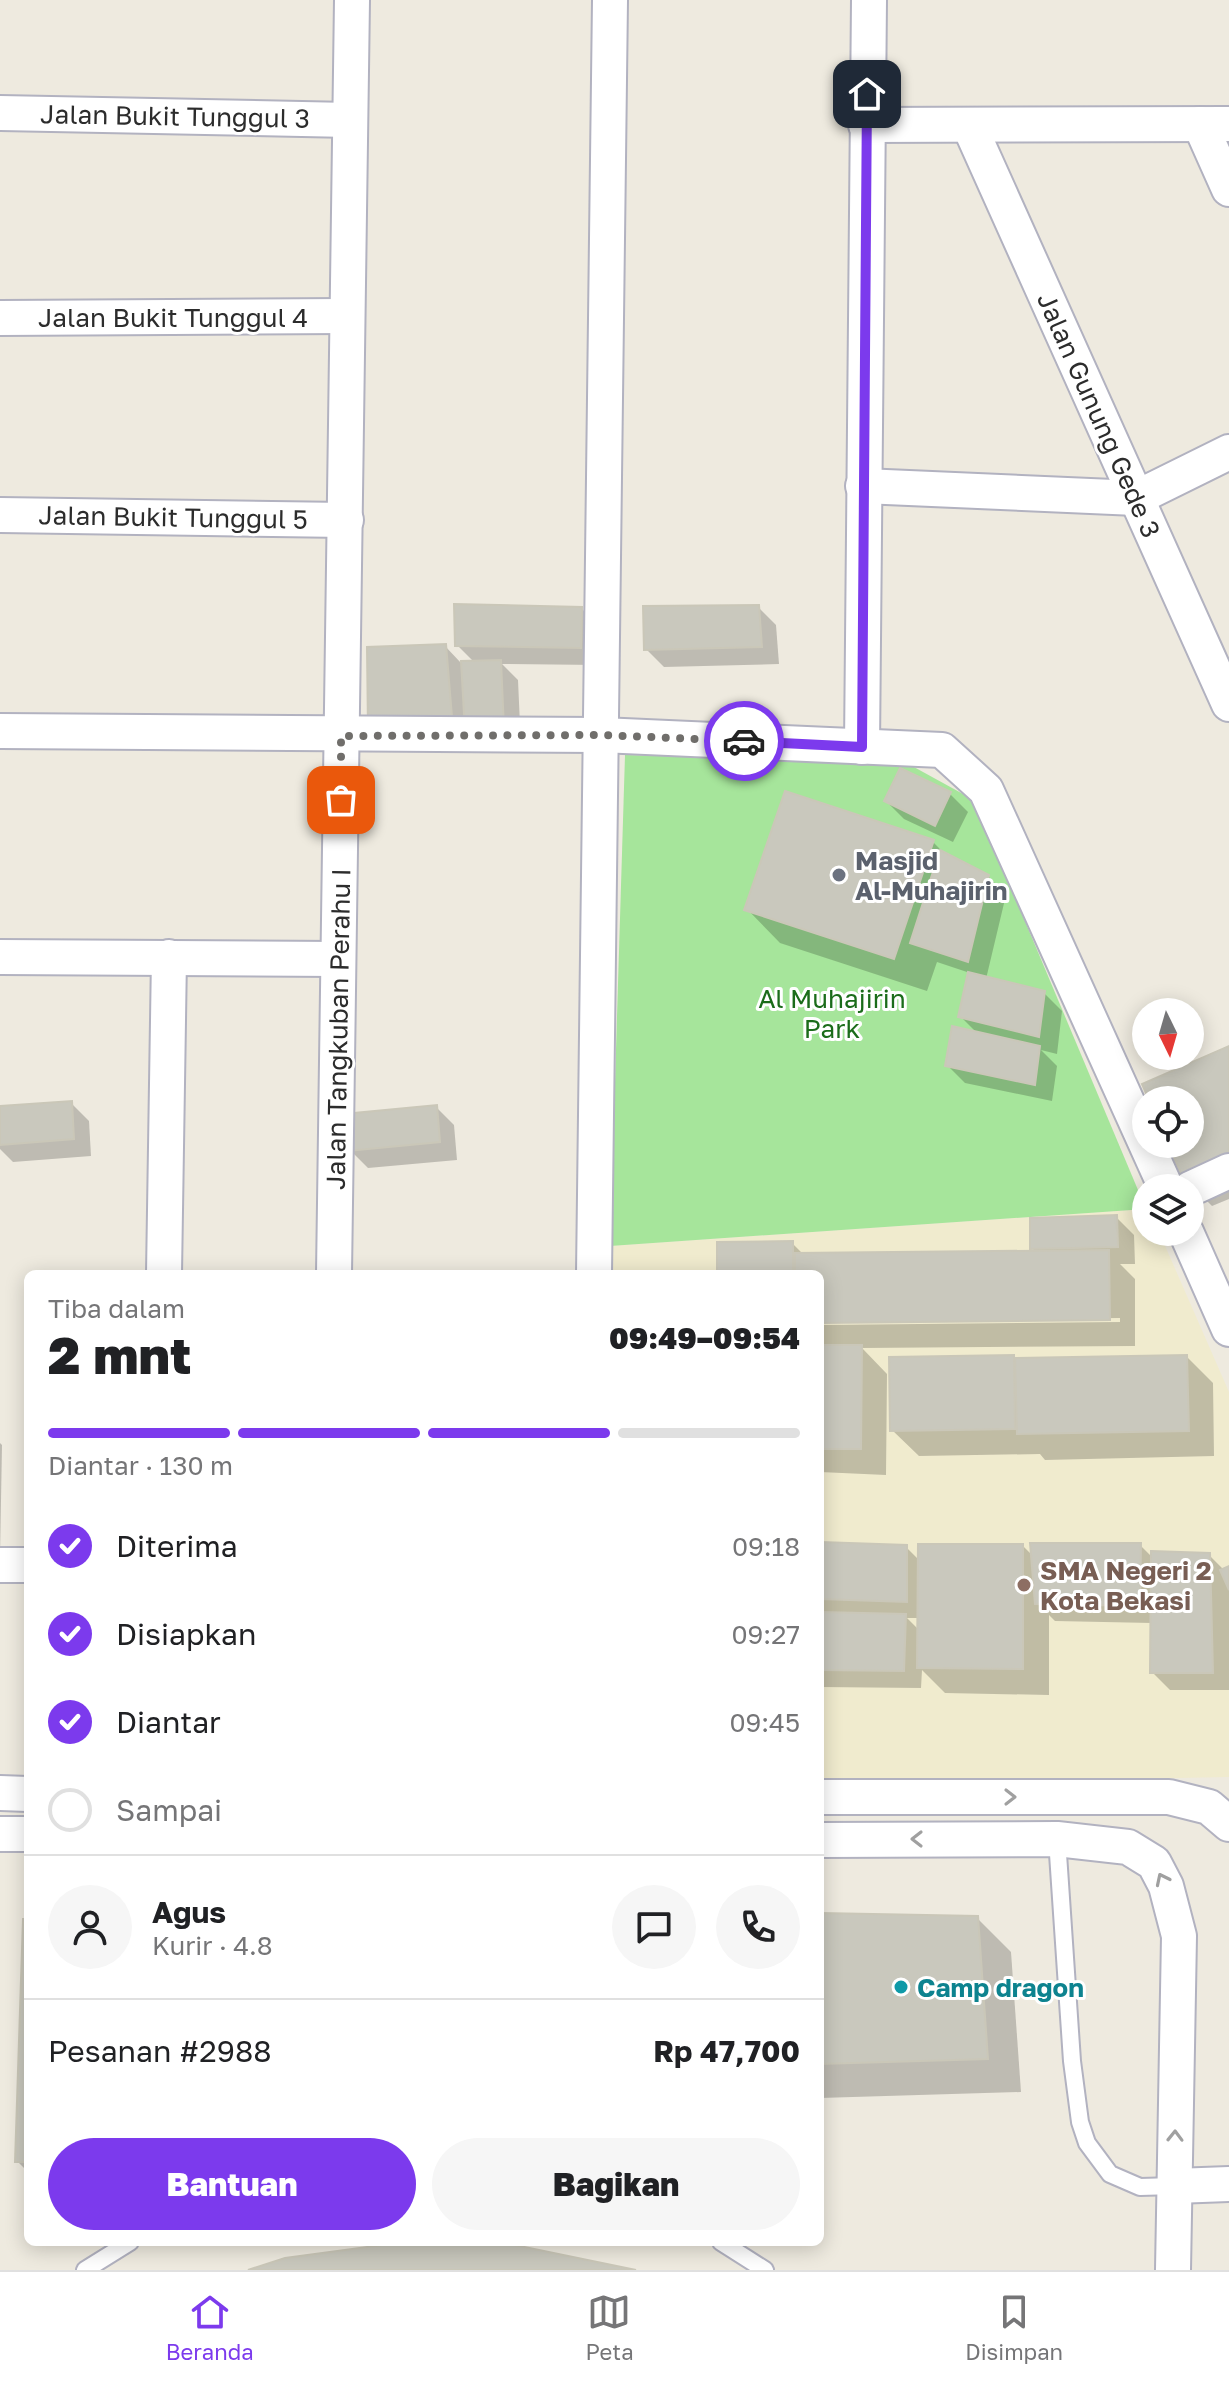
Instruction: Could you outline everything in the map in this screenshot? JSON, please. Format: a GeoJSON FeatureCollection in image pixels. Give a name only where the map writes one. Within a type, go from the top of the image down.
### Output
{"type":"FeatureCollection","features":[{"type":"Feature","properties":{"kind":"street","name":"Jalan Tangkuban Perahu I"},"geometry":{"type":"LineString","coordinates":[[334,1270],[352,0]]}},
{"type":"Feature","properties":{"kind":"street"},"geometry":{"type":"LineString","coordinates":[[594,1270],[610,0]]}},
{"type":"Feature","properties":{"kind":"street"},"geometry":{"type":"LineString","coordinates":[[862,747],[869,0]]}},
{"type":"Feature","properties":{"kind":"street","name":"Jalan Bukit Tunggul 3"},"geometry":{"type":"LineString","coordinates":[[0,113],[350,120]]}},
{"type":"Feature","properties":{"kind":"street"},"geometry":{"type":"LineString","coordinates":[[866,125],[1214,124],[1229,189]]}},
{"type":"Feature","properties":{"kind":"street","name":"Jalan Gunung Gede 3"},"geometry":{"type":"LineString","coordinates":[[969,125],[1229,704]]}},
{"type":"Feature","properties":{"kind":"street","name":"Jalan Bukit Tunggul 4"},"geometry":{"type":"LineString","coordinates":[[0,318],[346,316]]}},
{"type":"Feature","properties":{"kind":"street"},"geometry":{"type":"LineString","coordinates":[[863,486],[1136,498],[1229,452]]}},
{"type":"Feature","properties":{"kind":"street","name":"Jalan Bukit Tunggul 5"},"geometry":{"type":"LineString","coordinates":[[0,515],[346,520]]}},
{"type":"Feature","properties":{"kind":"street"},"geometry":{"type":"LineString","coordinates":[[0,731],[341,736],[601,735],[942,750],[986,790],[1160,1174]]}},
{"type":"Feature","properties":{"kind":"street"},"geometry":{"type":"LineString","coordinates":[[0,957],[338,959]]}},
{"type":"Feature","properties":{"kind":"street"},"geometry":{"type":"LineString","coordinates":[[164,1270],[169,957]]}},
{"type":"Feature","properties":{"kind":"street"},"geometry":{"type":"LineString","coordinates":[[1204,1183],[1229,1171]]}},
{"type":"Feature","properties":{"kind":"street"},"geometry":{"type":"LineString","coordinates":[[1192,1246],[1229,1329]]}},
{"type":"Feature","properties":{"kind":"street"},"geometry":{"type":"LineString","coordinates":[[0,1565],[24,1565]]}},
{"type":"Feature","properties":{"kind":"street"},"geometry":{"type":"LineString","coordinates":[[0,1793],[24,1794]]}},
{"type":"Feature","properties":{"kind":"street"},"geometry":{"type":"LineString","coordinates":[[824,1797],[1169,1797],[1209,1807],[1229,1824]]}},
{"type":"Feature","properties":{"kind":"street"},"geometry":{"type":"LineString","coordinates":[[0,1834],[24,1834]]}},
{"type":"Feature","properties":{"kind":"street"},"geometry":{"type":"LineString","coordinates":[[824,1840],[1057,1839],[1128,1847],[1154,1863],[1175,1911],[1179,1936],[1173,2270]]}},
{"type":"Feature","properties":{"kind":"street"},"geometry":{"type":"LineString","coordinates":[[1175,2186],[1229,2184]]}},
{"type":"Feature","properties":{"kind":"lane"},"geometry":{"type":"LineString","coordinates":[[1057,1839],[1072,2061],[1080,2122],[1087,2143],[1110,2174],[1140,2187],[1175,2186]]}},
{"type":"Feature","properties":{"kind":"lane"},"geometry":{"type":"LineString","coordinates":[[85,2270],[124,2246]]}},
{"type":"Feature","properties":{"kind":"lane"},"geometry":{"type":"LineString","coordinates":[[727,2246],[765,2270]]}},
{"type":"Feature","properties":{"kind":"shaded area","name":"SMA Negeri 2 Kota Bekasi"},"geometry":{"type":"Polygon","coordinates":[[[1132,1210],[1132,1246],[1165,1246],[1229,1392],[1229,1777],[824,1785],[824,1270],[609,1270],[610,1246],[1132,1210]]]}},
{"type":"Feature","properties":{"kind":"green space","name":"Al Muhajirin Park"},"geometry":{"type":"Polygon","coordinates":[[[625,755],[903,761],[974,800],[1132,1176],[1132,1210],[610,1246],[625,755]]]}},
{"type":"Feature","properties":{"kind":"building"},"geometry":{"type":"Polygon","coordinates":[[[454,604],[582,607],[581,648],[455,646],[454,604]]]}},
{"type":"Feature","properties":{"kind":"building"},"geometry":{"type":"Polygon","coordinates":[[[759,605],[762,647],[644,650],[643,606],[759,605]]]}},
{"type":"Feature","properties":{"kind":"building"},"geometry":{"type":"Polygon","coordinates":[[[446,644],[453,729],[368,730],[367,647],[446,644]]]}},
{"type":"Feature","properties":{"kind":"building"},"geometry":{"type":"Polygon","coordinates":[[[501,660],[504,729],[465,732],[461,661],[501,660]]]}},
{"type":"Feature","properties":{"kind":"building"},"geometry":{"type":"Polygon","coordinates":[[[900,768],[951,792],[935,826],[884,801],[900,768]]]}},
{"type":"Feature","properties":{"kind":"building","name":"Masjid Al-Muhajirin"},"geometry":{"type":"Polygon","coordinates":[[[785,791],[934,840],[894,959],[744,910],[785,791]]]}},
{"type":"Feature","properties":{"kind":"building"},"geometry":{"type":"Polygon","coordinates":[[[940,850],[989,875],[968,962],[910,943],[940,850]]]}},
{"type":"Feature","properties":{"kind":"building"},"geometry":{"type":"Polygon","coordinates":[[[968,972],[1045,991],[1039,1037],[958,1017],[968,972]]]}},
{"type":"Feature","properties":{"kind":"building"},"geometry":{"type":"Polygon","coordinates":[[[952,1026],[1040,1046],[1035,1085],[945,1066],[952,1026]]]}},
{"type":"Feature","properties":{"kind":"building"},"geometry":{"type":"Polygon","coordinates":[[[1229,1046],[1229,1161],[1200,1174],[1181,1174],[1174,1158],[1204,1158],[1204,1086],[1142,1084],[1174,1070],[1204,1070],[1204,1057],[1229,1046]]]}},
{"type":"Feature","properties":{"kind":"building"},"geometry":{"type":"Polygon","coordinates":[[[72,1101],[74,1139],[0,1145],[0,1106],[72,1101]]]}},
{"type":"Feature","properties":{"kind":"building"},"geometry":{"type":"Polygon","coordinates":[[[437,1105],[440,1142],[348,1151],[344,1114],[437,1105]]]}},
{"type":"Feature","properties":{"kind":"building"},"geometry":{"type":"Polygon","coordinates":[[[1117,1215],[1118,1247],[1030,1249],[1030,1218],[1117,1215]]]}},
{"type":"Feature","properties":{"kind":"building"},"geometry":{"type":"Polygon","coordinates":[[[793,1241],[793,1270],[717,1270],[717,1242],[793,1241]]]}},
{"type":"Feature","properties":{"kind":"building"},"geometry":{"type":"Polygon","coordinates":[[[1109,1250],[1110,1320],[824,1323],[824,1270],[795,1270],[795,1253],[1109,1250]]]}},
{"type":"Feature","properties":{"kind":"building"},"geometry":{"type":"Polygon","coordinates":[[[824,1345],[862,1345],[861,1449],[824,1449],[824,1345]]]}},
{"type":"Feature","properties":{"kind":"building"},"geometry":{"type":"Polygon","coordinates":[[[1014,1355],[1015,1429],[890,1431],[889,1357],[1014,1355]]]}},
{"type":"Feature","properties":{"kind":"building"},"geometry":{"type":"Polygon","coordinates":[[[1187,1355],[1189,1431],[1017,1434],[1015,1358],[1187,1355]]]}},
{"type":"Feature","properties":{"kind":"building"},"geometry":{"type":"Polygon","coordinates":[[[824,1542],[907,1545],[907,1602],[824,1599],[824,1542]]]}},
{"type":"Feature","properties":{"kind":"building"},"geometry":{"type":"Polygon","coordinates":[[[1030,1543],[1141,1543],[1140,1606],[1035,1604],[1030,1543]]]}},
{"type":"Feature","properties":{"kind":"building"},"geometry":{"type":"Polygon","coordinates":[[[918,1544],[1023,1544],[1023,1669],[917,1668],[918,1544]]]}},
{"type":"Feature","properties":{"kind":"building"},"geometry":{"type":"Polygon","coordinates":[[[1151,1551],[1210,1553],[1213,1673],[1150,1673],[1151,1551]]]}},
{"type":"Feature","properties":{"kind":"building"},"geometry":{"type":"Polygon","coordinates":[[[1229,1566],[1229,1590],[1220,1570],[1229,1566]]]}},
{"type":"Feature","properties":{"kind":"building"},"geometry":{"type":"Polygon","coordinates":[[[824,1612],[906,1614],[904,1671],[824,1670],[824,1612]]]}},
{"type":"Feature","properties":{"kind":"building","name":"Camp dragon"},"geometry":{"type":"Polygon","coordinates":[[[824,1913],[978,1916],[988,2059],[824,2064],[824,1913]]]}},
{"type":"Feature","properties":{"kind":"building"},"geometry":{"type":"Polygon","coordinates":[[[23,1919],[24,1919],[24,2162],[15,2162],[23,1919]]]}},
{"type":"Feature","properties":{"kind":"building"},"geometry":{"type":"Polygon","coordinates":[[[375,2246],[520,2246],[636,2270],[248,2270],[285,2258],[375,2246]]]}},
{"type":"Feature","properties":{"kind":"way so far"},"geometry":{"type":"LineString","coordinates":[[341,800],[341,736],[601,735],[744,741]]}},
{"type":"Feature","properties":{"kind":"place","name":"Masjid Al-Muhajirin"},"geometry":{"type":"Point","coordinates":[839,875]}},
{"type":"Feature","properties":{"kind":"place","name":"SMA Negeri 2 Kota Bekasi"},"geometry":{"type":"Point","coordinates":[1024,1585]}},
{"type":"Feature","properties":{"kind":"place","name":"Camp dragon"},"geometry":{"type":"Point","coordinates":[901,1987]}},
{"type":"Feature","properties":{"kind":"route"},"geometry":{"type":"LineString","coordinates":[[744,741],[862,747],[867,94]]}}]}
